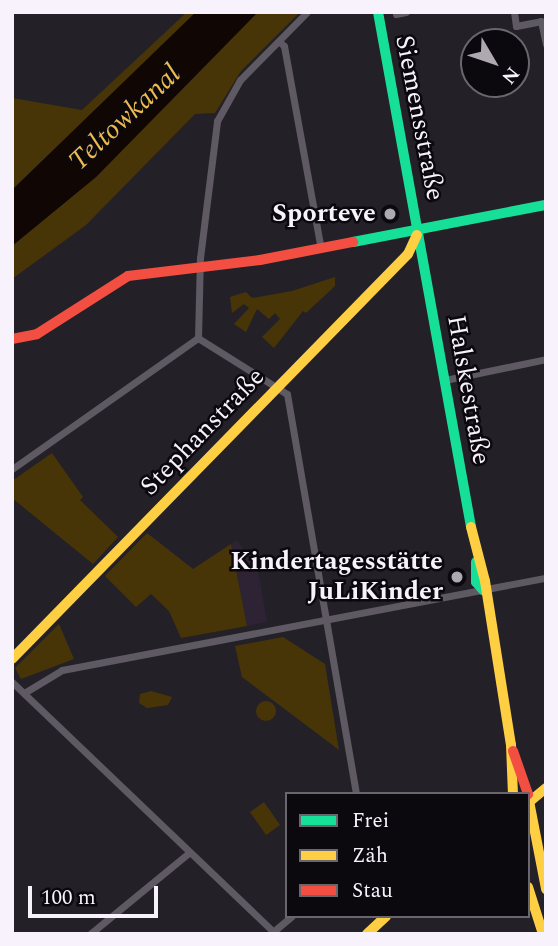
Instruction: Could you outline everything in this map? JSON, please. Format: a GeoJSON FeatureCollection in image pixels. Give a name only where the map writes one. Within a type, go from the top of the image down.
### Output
{"type":"FeatureCollection","features":[{"type":"Feature","properties":{"kind":"street"},"geometry":{"type":"LineString","coordinates":[[198,338],[200,268],[218,116],[240,80],[307,12]]}},
{"type":"Feature","properties":{"kind":"street","name":"Siemensstraße"},"geometry":{"type":"LineString","coordinates":[[378,12],[418,231]]}},
{"type":"Feature","properties":{"kind":"street"},"geometry":{"type":"LineString","coordinates":[[396,14],[406,12]]}},
{"type":"Feature","properties":{"kind":"street"},"geometry":{"type":"LineString","coordinates":[[514,12],[516,26],[541,21],[546,44]]}},
{"type":"Feature","properties":{"kind":"street"},"geometry":{"type":"LineString","coordinates":[[279,41],[284,46],[321,249]]}},
{"type":"Feature","properties":{"kind":"street"},"geometry":{"type":"LineString","coordinates":[[12,339],[37,334],[128,276],[321,249],[546,205]]}},
{"type":"Feature","properties":{"kind":"street","name":"Halskestraße"},"geometry":{"type":"LineString","coordinates":[[418,231],[477,558],[476,582],[483,590],[511,747],[513,792]]}},
{"type":"Feature","properties":{"kind":"street","name":"Stephanstraße"},"geometry":{"type":"LineString","coordinates":[[12,659],[410,252],[418,231]]}},
{"type":"Feature","properties":{"kind":"street"},"geometry":{"type":"LineString","coordinates":[[198,338],[278,385],[287,394],[356,792]]}},
{"type":"Feature","properties":{"kind":"street"},"geometry":{"type":"LineString","coordinates":[[12,469],[198,338]]}},
{"type":"Feature","properties":{"kind":"street"},"geometry":{"type":"LineString","coordinates":[[445,380],[546,359]]}},
{"type":"Feature","properties":{"kind":"street"},"geometry":{"type":"LineString","coordinates":[[24,693],[62,670],[546,578]]}},
{"type":"Feature","properties":{"kind":"street"},"geometry":{"type":"LineString","coordinates":[[12,682],[275,932],[290,918]]}},
{"type":"Feature","properties":{"kind":"street","name":"Halskestraße"},"geometry":{"type":"LineString","coordinates":[[511,747],[526,792]]}},
{"type":"Feature","properties":{"kind":"street"},"geometry":{"type":"LineString","coordinates":[[530,798],[546,788]]}},
{"type":"Feature","properties":{"kind":"street","name":"Halskestraße"},"geometry":{"type":"LineString","coordinates":[[530,809],[546,889]]}},
{"type":"Feature","properties":{"kind":"street"},"geometry":{"type":"LineString","coordinates":[[90,934],[190,852]]}},
{"type":"Feature","properties":{"kind":"street"},"geometry":{"type":"LineString","coordinates":[[530,893],[543,934]]}},
{"type":"Feature","properties":{"kind":"street"},"geometry":{"type":"LineString","coordinates":[[367,934],[384,918]]}},
{"type":"Feature","properties":{"kind":"shaded area"},"geometry":{"type":"Polygon","coordinates":[[[187,12],[196,12],[12,190],[12,98],[82,110],[187,12]]]}},
{"type":"Feature","properties":{"kind":"shaded area"},"geometry":{"type":"Polygon","coordinates":[[[258,12],[300,12],[241,71],[215,113],[195,114],[86,225],[12,279],[12,246],[96,177],[258,12]]]}},
{"type":"Feature","properties":{"kind":"shaded area"},"geometry":{"type":"Polygon","coordinates":[[[335,277],[335,286],[306,313],[303,311],[274,348],[262,337],[280,319],[275,313],[269,319],[257,309],[246,332],[234,324],[249,308],[244,304],[232,313],[230,297],[246,292],[252,298],[292,291],[335,277]]]}},
{"type":"Feature","properties":{"kind":"shaded area"},"geometry":{"type":"Polygon","coordinates":[[[52,453],[83,497],[80,500],[118,537],[93,564],[12,498],[12,481],[52,453]]]}},
{"type":"Feature","properties":{"kind":"shaded area"},"geometry":{"type":"Polygon","coordinates":[[[147,533],[193,569],[231,544],[247,626],[181,638],[169,611],[151,594],[136,607],[105,576],[147,533]]]}},
{"type":"Feature","properties":{"kind":"shaded area"},"geometry":{"type":"Polygon","coordinates":[[[237,540],[258,570],[267,622],[247,626],[231,544],[237,540]]]}},
{"type":"Feature","properties":{"kind":"shaded area"},"geometry":{"type":"Polygon","coordinates":[[[59,624],[74,659],[21,679],[15,668],[59,624]]]}},
{"type":"Feature","properties":{"kind":"shaded area"},"geometry":{"type":"Polygon","coordinates":[[[283,637],[325,664],[339,750],[242,677],[235,646],[283,637]]]}},
{"type":"Feature","properties":{"kind":"shaded area"},"geometry":{"type":"Polygon","coordinates":[[[151,691],[172,697],[168,705],[147,708],[139,703],[140,694],[151,691]]]}},
{"type":"Feature","properties":{"kind":"shaded area"},"geometry":{"type":"Polygon","coordinates":[[[266,701],[273,704],[276,711],[273,718],[266,721],[259,718],[256,711],[259,704],[266,701]]]}},
{"type":"Feature","properties":{"kind":"shaded area"},"geometry":{"type":"Polygon","coordinates":[[[264,802],[280,825],[266,835],[250,812],[264,802]]]}},
{"type":"Feature","properties":{"kind":"water","name":"Teltowkanal"},"geometry":{"type":"Polygon","coordinates":[[[196,12],[258,12],[96,177],[12,246],[12,190],[196,12]]]}},
{"type":"Feature","properties":{"kind":"traffic: fast"},"geometry":{"type":"LineString","coordinates":[[378,12],[471,527]]}},
{"type":"Feature","properties":{"kind":"traffic: fast"},"geometry":{"type":"LineString","coordinates":[[353,242],[546,205]]}},
{"type":"Feature","properties":{"kind":"traffic: fast"},"geometry":{"type":"LineString","coordinates":[[476,562],[476,582],[483,590]]}},
{"type":"Feature","properties":{"kind":"traffic: slow"},"geometry":{"type":"LineString","coordinates":[[12,659],[408,254],[417,235]]}},
{"type":"Feature","properties":{"kind":"traffic: slow"},"geometry":{"type":"LineString","coordinates":[[471,527],[485,581],[511,745],[513,792]]}},
{"type":"Feature","properties":{"kind":"traffic: slow"},"geometry":{"type":"LineString","coordinates":[[530,801],[546,788]]}},
{"type":"Feature","properties":{"kind":"traffic: slow"},"geometry":{"type":"LineString","coordinates":[[530,806],[546,889]]}},
{"type":"Feature","properties":{"kind":"traffic: slow"},"geometry":{"type":"LineString","coordinates":[[530,893],[543,934]]}},
{"type":"Feature","properties":{"kind":"traffic: slow"},"geometry":{"type":"LineString","coordinates":[[367,934],[384,918]]}},
{"type":"Feature","properties":{"kind":"traffic: jam"},"geometry":{"type":"LineString","coordinates":[[12,339],[37,334],[128,276],[260,260],[353,242]]}},
{"type":"Feature","properties":{"kind":"traffic: jam"},"geometry":{"type":"LineString","coordinates":[[513,751],[527,792]]}},
{"type":"Feature","properties":{"kind":"place","name":"Sporteve"},"geometry":{"type":"Point","coordinates":[390,214]}},
{"type":"Feature","properties":{"kind":"place","name":"Kindertagesstätte JuLiKinder"},"geometry":{"type":"Point","coordinates":[457,577]}}]}
